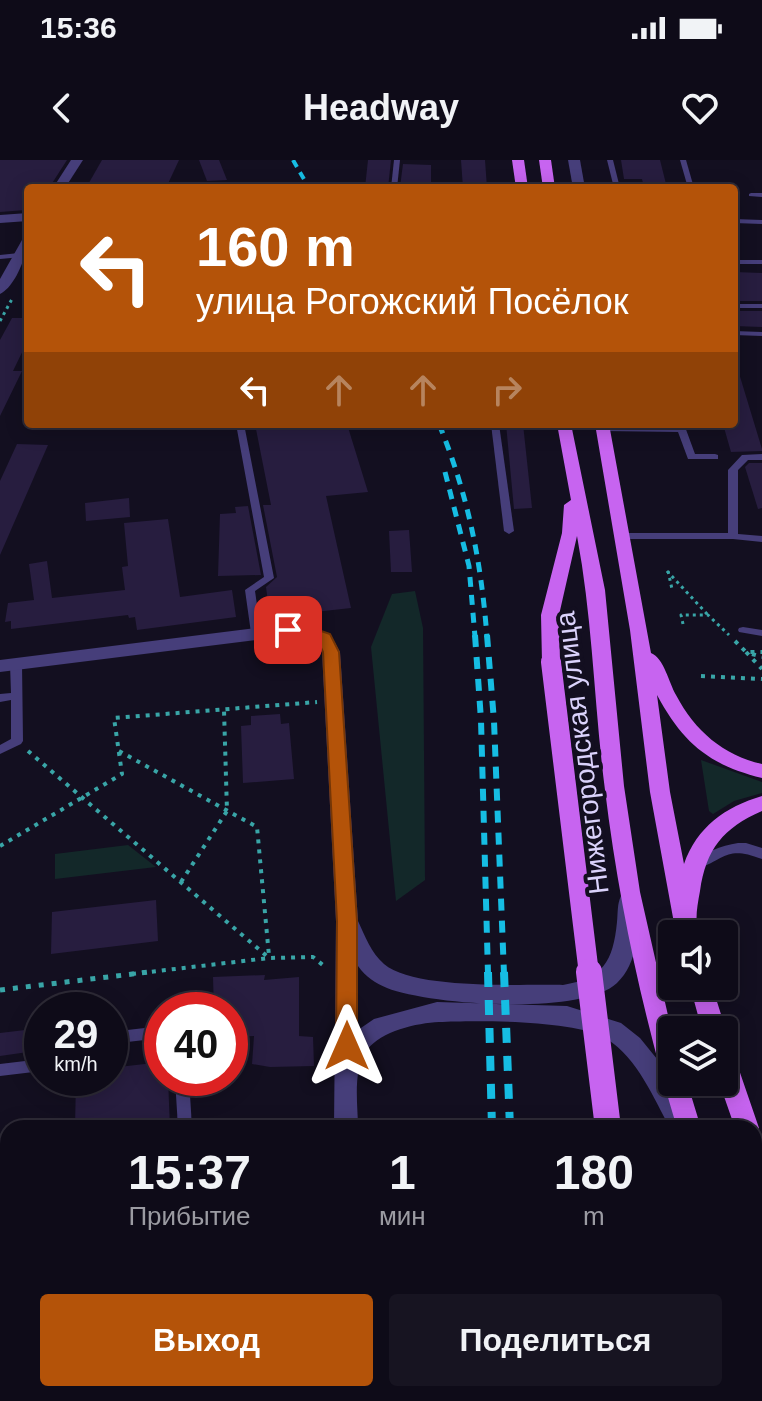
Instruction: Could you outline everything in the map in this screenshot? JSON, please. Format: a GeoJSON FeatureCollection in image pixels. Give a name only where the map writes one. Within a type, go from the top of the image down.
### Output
{"type":"FeatureCollection","features":[{"type":"Feature","properties":{"kind":"main road"},"geometry":{"type":"LineString","coordinates":[[518,160],[521,184]]}},
{"type":"Feature","properties":{"kind":"main road"},"geometry":{"type":"LineString","coordinates":[[545,160],[548,184]]}},
{"type":"Feature","properties":{"kind":"main road","name":"Нижегородская улица"},"geometry":{"type":"LineString","coordinates":[[565,428],[596,590],[614,786],[629,892],[658,1024]]}},
{"type":"Feature","properties":{"kind":"main road"},"geometry":{"type":"LineString","coordinates":[[603,428],[639,630],[660,792],[684,920]]}},
{"type":"Feature","properties":{"kind":"main road"},"geometry":{"type":"LineString","coordinates":[[574,473],[570,533],[550,615],[551,662],[607,1120]]}},
{"type":"Feature","properties":{"kind":"main road"},"geometry":{"type":"LineString","coordinates":[[639,630],[662,689],[685,729],[705,748],[725,760],[762,771]]}},
{"type":"Feature","properties":{"kind":"main road"},"geometry":{"type":"LineString","coordinates":[[687,920],[692,868],[711,830],[736,814],[762,803]]}},
{"type":"Feature","properties":{"kind":"main road"},"geometry":{"type":"LineString","coordinates":[[679,1096],[687,1120]]}},
{"type":"Feature","properties":{"kind":"main road"},"geometry":{"type":"LineString","coordinates":[[736,1096],[744,1120]]}},
{"type":"Feature","properties":{"kind":"street"},"geometry":{"type":"LineString","coordinates":[[62,184],[77,160]]}},
{"type":"Feature","properties":{"kind":"street"},"geometry":{"type":"LineString","coordinates":[[574,160],[578,184]]}},
{"type":"Feature","properties":{"kind":"street"},"geometry":{"type":"LineString","coordinates":[[0,219],[24,217]]}},
{"type":"Feature","properties":{"kind":"street"},"geometry":{"type":"LineString","coordinates":[[0,290],[24,247]]}},
{"type":"Feature","properties":{"kind":"street"},"geometry":{"type":"LineString","coordinates":[[8,665],[256,633],[307,631],[324,638],[331,652],[347,921],[346,1120]]}},
{"type":"Feature","properties":{"kind":"street"},"geometry":{"type":"LineString","coordinates":[[347,921],[372,967],[381,975],[407,986],[436,990],[585,992],[602,985],[624,954],[629,892]]}},
{"type":"Feature","properties":{"kind":"street"},"geometry":{"type":"LineString","coordinates":[[347,1074],[357,1044],[382,1026],[408,1018],[437,1012],[567,1016],[613,1030],[632,1045],[648,1066],[678,1120]]}},
{"type":"Feature","properties":{"kind":"lane"},"geometry":{"type":"LineString","coordinates":[[394,184],[397,160]]}},
{"type":"Feature","properties":{"kind":"lane"},"geometry":{"type":"LineString","coordinates":[[610,160],[616,184]]}},
{"type":"Feature","properties":{"kind":"lane"},"geometry":{"type":"LineString","coordinates":[[683,160],[690,184]]}},
{"type":"Feature","properties":{"kind":"lane"},"geometry":{"type":"LineString","coordinates":[[751,195],[762,195]]}},
{"type":"Feature","properties":{"kind":"lane"},"geometry":{"type":"LineString","coordinates":[[738,221],[762,222]]}},
{"type":"Feature","properties":{"kind":"lane"},"geometry":{"type":"LineString","coordinates":[[0,257],[19,255]]}},
{"type":"Feature","properties":{"kind":"lane"},"geometry":{"type":"LineString","coordinates":[[738,262],[762,262]]}},
{"type":"Feature","properties":{"kind":"lane"},"geometry":{"type":"LineString","coordinates":[[738,306],[762,306]]}},
{"type":"Feature","properties":{"kind":"lane"},"geometry":{"type":"LineString","coordinates":[[738,333],[762,334]]}},
{"type":"Feature","properties":{"kind":"lane"},"geometry":{"type":"LineString","coordinates":[[241,428],[269,578],[250,590],[256,633]]}},
{"type":"Feature","properties":{"kind":"lane"},"geometry":{"type":"LineString","coordinates":[[496,428],[509,531]]}},
{"type":"Feature","properties":{"kind":"lane"},"geometry":{"type":"LineString","coordinates":[[681,428],[691,457],[715,457]]}},
{"type":"Feature","properties":{"kind":"lane"},"geometry":{"type":"LineString","coordinates":[[731,457],[762,457]]}},
{"type":"Feature","properties":{"kind":"lane"},"geometry":{"type":"LineString","coordinates":[[733,536],[733,470],[745,457]]}},
{"type":"Feature","properties":{"kind":"lane"},"geometry":{"type":"LineString","coordinates":[[623,536],[762,539]]}},
{"type":"Feature","properties":{"kind":"lane"},"geometry":{"type":"LineString","coordinates":[[743,630],[762,633]]}},
{"type":"Feature","properties":{"kind":"lane"},"geometry":{"type":"LineString","coordinates":[[0,750],[17,741],[16,696],[8,665]]}},
{"type":"Feature","properties":{"kind":"lane"},"geometry":{"type":"LineString","coordinates":[[0,698],[16,696]]}},
{"type":"Feature","properties":{"kind":"lane"},"geometry":{"type":"LineString","coordinates":[[692,868],[725,850],[760,847]]}},
{"type":"Feature","properties":{"kind":"lane"},"geometry":{"type":"LineString","coordinates":[[0,1070],[24,1067]]}},
{"type":"Feature","properties":{"kind":"lane"},"geometry":{"type":"LineString","coordinates":[[183,1096],[185,1120]]}},
{"type":"Feature","properties":{"kind":"path"},"geometry":{"type":"LineString","coordinates":[[672,589],[667,571],[762,669]]}},
{"type":"Feature","properties":{"kind":"path"},"geometry":{"type":"LineString","coordinates":[[683,624],[681,615],[708,615]]}},
{"type":"Feature","properties":{"kind":"path"},"geometry":{"type":"LineString","coordinates":[[746,652],[762,654]]}},
{"type":"Feature","properties":{"kind":"path"},"geometry":{"type":"LineString","coordinates":[[701,676],[762,679]]}},
{"type":"Feature","properties":{"kind":"path"},"geometry":{"type":"LineString","coordinates":[[0,846],[122,774],[114,718],[318,702]]}},
{"type":"Feature","properties":{"kind":"path"},"geometry":{"type":"LineString","coordinates":[[181,882],[227,811],[224,710]]}},
{"type":"Feature","properties":{"kind":"path"},"geometry":{"type":"LineString","coordinates":[[17,741],[269,958]]}},
{"type":"Feature","properties":{"kind":"path"},"geometry":{"type":"LineString","coordinates":[[118,750],[257,827],[269,958]]}},
{"type":"Feature","properties":{"kind":"path"},"geometry":{"type":"LineString","coordinates":[[0,990],[269,958],[313,957],[326,967]]}},
{"type":"Feature","properties":{"kind":"green space"},"geometry":{"type":"Polygon","coordinates":[[[415,591],[423,628],[425,880],[396,901],[371,647],[392,594],[415,591]]]}},
{"type":"Feature","properties":{"kind":"green space"},"geometry":{"type":"Polygon","coordinates":[[[701,760],[762,782],[762,793],[734,801],[713,814],[709,811],[701,760]]]}},
{"type":"Feature","properties":{"kind":"green space"},"geometry":{"type":"Polygon","coordinates":[[[128,845],[156,867],[55,879],[55,854],[128,845]]]}},
{"type":"Feature","properties":{"kind":"building"},"geometry":{"type":"Polygon","coordinates":[[[0,160],[67,160],[52,184],[24,184],[24,210],[0,212],[0,160]]]}},
{"type":"Feature","properties":{"kind":"building"},"geometry":{"type":"Polygon","coordinates":[[[102,160],[179,160],[168,184],[88,184],[102,160]]]}},
{"type":"Feature","properties":{"kind":"building"},"geometry":{"type":"Polygon","coordinates":[[[199,160],[219,160],[227,180],[207,181],[199,160]]]}},
{"type":"Feature","properties":{"kind":"building"},"geometry":{"type":"Polygon","coordinates":[[[368,160],[391,160],[388,184],[365,184],[368,160]]]}},
{"type":"Feature","properties":{"kind":"building"},"geometry":{"type":"Polygon","coordinates":[[[461,160],[485,160],[487,184],[463,184],[461,160]]]}},
{"type":"Feature","properties":{"kind":"building"},"geometry":{"type":"Polygon","coordinates":[[[621,160],[660,160],[666,184],[643,184],[642,179],[624,179],[621,160]]]}},
{"type":"Feature","properties":{"kind":"building"},"geometry":{"type":"Polygon","coordinates":[[[403,164],[431,165],[431,184],[400,184],[403,164]]]}},
{"type":"Feature","properties":{"kind":"building"},"geometry":{"type":"Polygon","coordinates":[[[738,272],[762,273],[762,301],[738,301],[738,272]]]}},
{"type":"Feature","properties":{"kind":"building"},"geometry":{"type":"Polygon","coordinates":[[[738,311],[762,311],[762,327],[738,326],[738,311]]]}},
{"type":"Feature","properties":{"kind":"building"},"geometry":{"type":"Polygon","coordinates":[[[12,318],[24,318],[24,348],[13,371],[22,371],[0,416],[0,340],[12,318]]]}},
{"type":"Feature","properties":{"kind":"building"},"geometry":{"type":"Polygon","coordinates":[[[738,370],[762,451],[731,452],[724,428],[738,428],[738,370]]]}},
{"type":"Feature","properties":{"kind":"building"},"geometry":{"type":"Polygon","coordinates":[[[256,428],[348,428],[368,492],[326,496],[351,608],[270,617],[266,587],[277,577],[263,505],[271,505],[256,428]]]}},
{"type":"Feature","properties":{"kind":"building"},"geometry":{"type":"Polygon","coordinates":[[[506,428],[523,428],[532,508],[514,509],[506,428]]]}},
{"type":"Feature","properties":{"kind":"building"},"geometry":{"type":"Polygon","coordinates":[[[17,444],[48,445],[0,555],[0,481],[17,444]]]}},
{"type":"Feature","properties":{"kind":"building"},"geometry":{"type":"Polygon","coordinates":[[[749,463],[762,463],[762,508],[758,509],[745,467],[749,463]]]}},
{"type":"Feature","properties":{"kind":"building"},"geometry":{"type":"Polygon","coordinates":[[[129,498],[130,517],[86,521],[85,503],[129,498]]]}},
{"type":"Feature","properties":{"kind":"building"},"geometry":{"type":"Polygon","coordinates":[[[248,506],[261,575],[218,576],[220,514],[236,513],[235,507],[248,506]]]}},
{"type":"Feature","properties":{"kind":"building"},"geometry":{"type":"Polygon","coordinates":[[[168,519],[180,597],[232,590],[236,617],[137,630],[135,617],[129,618],[128,615],[11,629],[11,621],[5,622],[8,603],[34,600],[29,564],[47,561],[52,598],[125,590],[122,567],[128,566],[124,523],[168,519]]]}},
{"type":"Feature","properties":{"kind":"building"},"geometry":{"type":"Polygon","coordinates":[[[409,530],[412,572],[391,572],[389,531],[409,530]]]}},
{"type":"Feature","properties":{"kind":"building"},"geometry":{"type":"Polygon","coordinates":[[[280,714],[281,724],[289,723],[294,779],[243,783],[241,726],[251,725],[251,716],[280,714]]]}},
{"type":"Feature","properties":{"kind":"building"},"geometry":{"type":"Polygon","coordinates":[[[156,900],[158,941],[51,954],[52,912],[156,900]]]}},
{"type":"Feature","properties":{"kind":"building"},"geometry":{"type":"Polygon","coordinates":[[[265,975],[264,980],[299,977],[299,1036],[313,1037],[314,1066],[270,1067],[252,1064],[254,1036],[248,1036],[248,992],[213,992],[213,977],[265,975]]]}},
{"type":"Feature","properties":{"kind":"building"},"geometry":{"type":"Polygon","coordinates":[[[24,1030],[24,1053],[0,1056],[0,1033],[24,1030]]]}},
{"type":"Feature","properties":{"kind":"building"},"geometry":{"type":"Polygon","coordinates":[[[144,1064],[144,1096],[169,1096],[170,1120],[75,1120],[76,1096],[128,1096],[128,1066],[144,1064]]]}},
{"type":"Feature","properties":{"kind":"railway"},"geometry":{"type":"LineString","coordinates":[[293,160],[307,184]]}},
{"type":"Feature","properties":{"kind":"railway"},"geometry":{"type":"LineString","coordinates":[[440,428],[472,528],[487,637]]}},
{"type":"Feature","properties":{"kind":"railway"},"geometry":{"type":"LineString","coordinates":[[445,472],[469,566],[475,637]]}},
{"type":"Feature","properties":{"kind":"railway"},"geometry":{"type":"LineString","coordinates":[[475,635],[481,720],[488,974]]}},
{"type":"Feature","properties":{"kind":"railway"},"geometry":{"type":"LineString","coordinates":[[487,635],[494,721],[504,974]]}},
{"type":"Feature","properties":{"kind":"railway"},"geometry":{"type":"LineString","coordinates":[[488,972],[492,1120]]}},
{"type":"Feature","properties":{"kind":"railway"},"geometry":{"type":"LineString","coordinates":[[504,972],[510,1120]]}},
{"type":"Feature","properties":{"kind":"route"},"geometry":{"type":"LineString","coordinates":[[288,630],[307,631],[324,638],[331,652],[347,921],[347,1046]]}}]}
